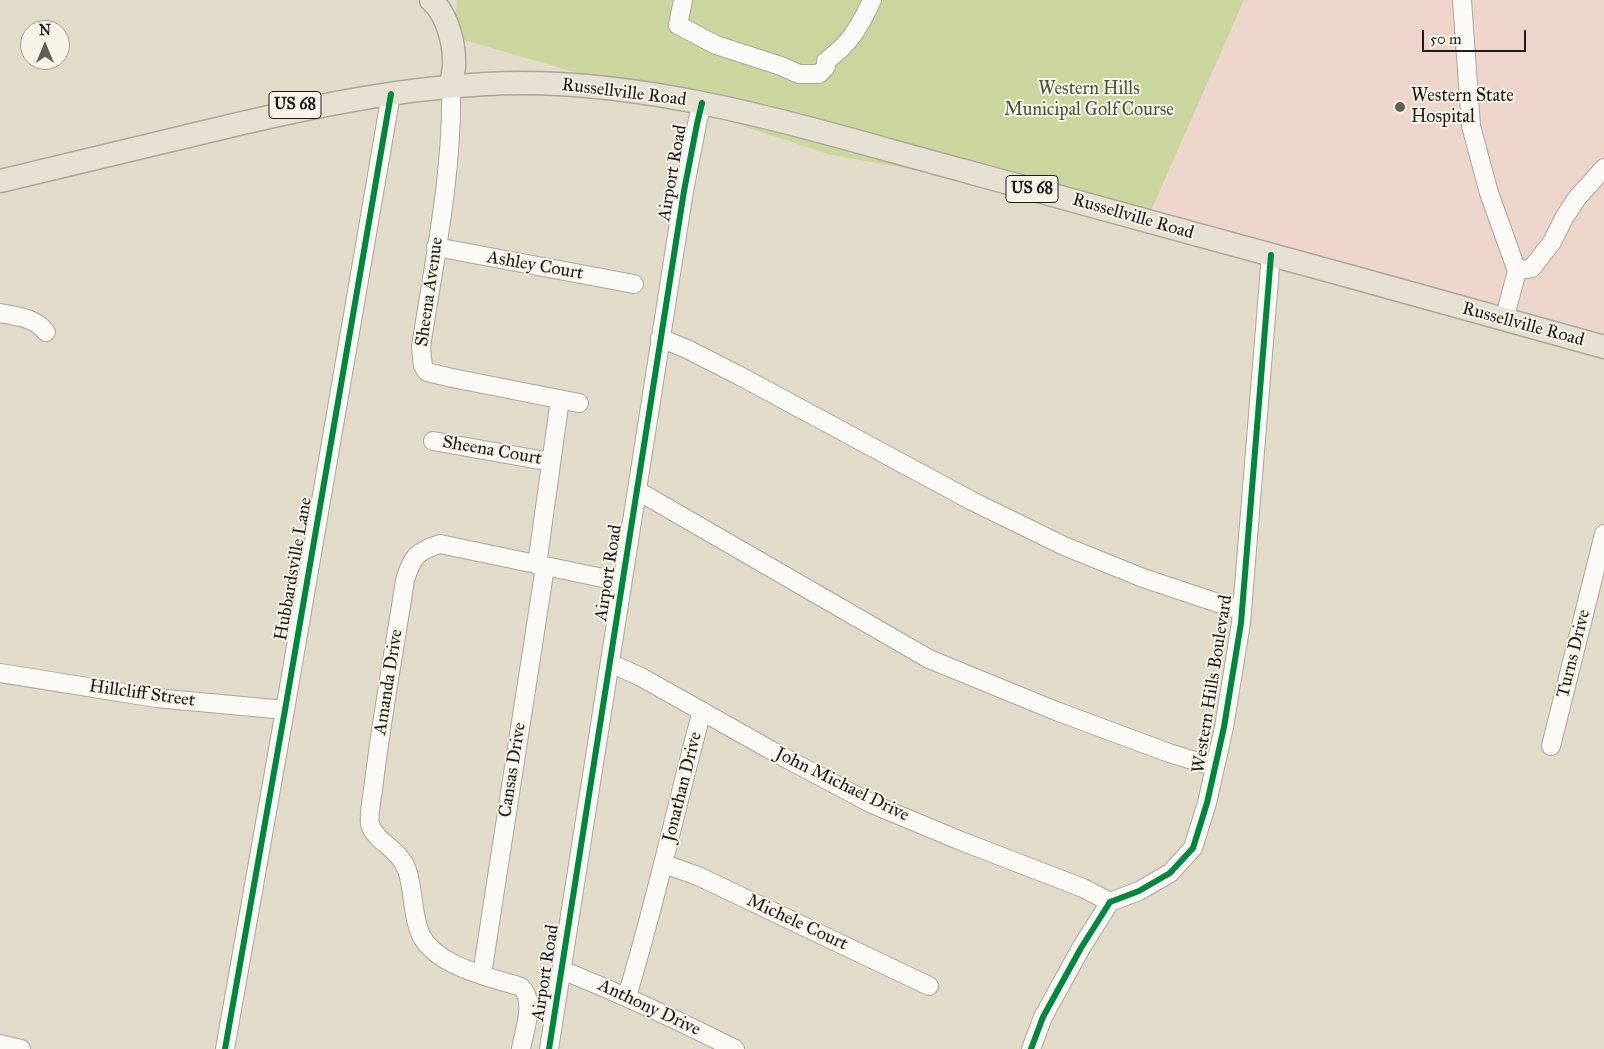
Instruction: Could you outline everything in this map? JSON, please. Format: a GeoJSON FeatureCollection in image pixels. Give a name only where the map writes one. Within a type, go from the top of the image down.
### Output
{"type":"FeatureCollection","features":[{"type":"Feature","properties":{"kind":"main road"},"geometry":{"type":"LineString","coordinates":[[431,0],[444,16],[450,36],[454,54],[451,83]]}},
{"type":"Feature","properties":{"kind":"main road","name":"Russellville Road"},"geometry":{"type":"LineString","coordinates":[[451,83],[530,77],[591,80],[650,86],[739,103],[1041,182],[1505,315],[1604,347]]}},
{"type":"Feature","properties":{"kind":"main road","name":"US 68"},"geometry":{"type":"LineString","coordinates":[[0,181],[290,112],[451,83]]}},
{"type":"Feature","properties":{"kind":"main road","name":"US 68"},"geometry":{"type":"LineString","coordinates":[[141,146],[282,108],[345,94],[390,86],[451,83]]}},
{"type":"Feature","properties":{"kind":"main road","name":"Russellville Road"},"geometry":{"type":"LineString","coordinates":[[451,83],[588,86],[650,93],[749,113],[1271,255],[1604,341]]}},
{"type":"Feature","properties":{"kind":"street"},"geometry":{"type":"LineString","coordinates":[[683,0],[678,25],[716,45],[781,66],[799,74],[819,74],[826,67],[826,61],[840,51],[856,33],[872,0]]}},
{"type":"Feature","properties":{"kind":"street"},"geometry":{"type":"LineString","coordinates":[[1462,0],[1472,126],[1489,193],[1517,271],[1505,315]]}},
{"type":"Feature","properties":{"kind":"street","name":"Sheena Avenue"},"geometry":{"type":"LineString","coordinates":[[451,83],[452,115],[443,207],[420,347],[423,366],[427,372],[579,403]]}},
{"type":"Feature","properties":{"kind":"street","name":"Hubbardsville Lane"},"geometry":{"type":"LineString","coordinates":[[225,1049],[391,94]]}},
{"type":"Feature","properties":{"kind":"street","name":"Airport Road"},"geometry":{"type":"LineString","coordinates":[[549,1049],[638,490],[660,338],[684,192],[702,103]]}},
{"type":"Feature","properties":{"kind":"street"},"geometry":{"type":"LineString","coordinates":[[1517,271],[1532,268],[1552,242],[1577,198],[1604,168]]}},
{"type":"Feature","properties":{"kind":"street","name":"Ashley Court"},"geometry":{"type":"LineString","coordinates":[[436,247],[634,284]]}},
{"type":"Feature","properties":{"kind":"street","name":"Western Hills Boulevard"},"geometry":{"type":"LineString","coordinates":[[1110,902],[1139,891],[1170,873],[1193,848],[1207,803],[1224,727],[1242,611],[1271,255]]}},
{"type":"Feature","properties":{"kind":"street"},"geometry":{"type":"LineString","coordinates":[[0,313],[31,320],[46,332]]}},
{"type":"Feature","properties":{"kind":"street"},"geometry":{"type":"LineString","coordinates":[[660,338],[687,349],[740,376],[972,501],[1064,546],[1143,578],[1242,611]]}},
{"type":"Feature","properties":{"kind":"street","name":"Cansas Drive"},"geometry":{"type":"LineString","coordinates":[[482,974],[541,566],[551,462],[560,399]]}},
{"type":"Feature","properties":{"kind":"street","name":"Sheena Court"},"geometry":{"type":"LineString","coordinates":[[434,441],[551,462]]}},
{"type":"Feature","properties":{"kind":"street"},"geometry":{"type":"LineString","coordinates":[[638,490],[929,659],[1056,711],[1169,753],[1215,767]]}},
{"type":"Feature","properties":{"kind":"street","name":"Turns Drive"},"geometry":{"type":"LineString","coordinates":[[1551,746],[1604,534]]}},
{"type":"Feature","properties":{"kind":"street","name":"Amanda Drive"},"geometry":{"type":"LineString","coordinates":[[521,1049],[528,1012],[528,1001],[525,991],[521,987],[457,965],[435,953],[420,934],[406,870],[399,856],[388,844],[378,838],[369,823],[377,759],[406,580],[410,564],[419,552],[440,544],[622,582]]}},
{"type":"Feature","properties":{"kind":"street","name":"John Michael Drive"},"geometry":{"type":"LineString","coordinates":[[610,663],[641,677],[776,753],[872,804],[1083,888],[1110,902]]}},
{"type":"Feature","properties":{"kind":"street","name":"Hillcliff Street"},"geometry":{"type":"LineString","coordinates":[[0,673],[156,698],[285,710]]}},
{"type":"Feature","properties":{"kind":"street","name":"Jonathan Drive"},"geometry":{"type":"LineString","coordinates":[[627,996],[664,864],[702,711]]}},
{"type":"Feature","properties":{"kind":"street","name":"Michele Court"},"geometry":{"type":"LineString","coordinates":[[664,864],[698,876],[929,986]]}},
{"type":"Feature","properties":{"kind":"street"},"geometry":{"type":"LineString","coordinates":[[1031,1049],[1043,1017],[1081,948],[1110,902]]}},
{"type":"Feature","properties":{"kind":"street","name":"Anthony Drive"},"geometry":{"type":"LineString","coordinates":[[562,970],[627,996],[735,1049]]}},
{"type":"Feature","properties":{"kind":"street"},"geometry":{"type":"LineString","coordinates":[[0,1044],[21,1049]]}},
{"type":"Feature","properties":{"kind":"shaded area","name":"Western State Hospital"},"geometry":{"type":"Polygon","coordinates":[[[1244,0],[1604,0],[1604,332],[1150,213],[1244,0]]]}},
{"type":"Feature","properties":{"kind":"green space","name":"Western Hills Municipal Golf Course"},"geometry":{"type":"Polygon","coordinates":[[[458,0],[1244,0],[1150,213],[828,154],[609,82],[450,36],[458,0]]]}},
{"type":"Feature","properties":{"kind":"cycle path"},"geometry":{"type":"LineString","coordinates":[[225,1049],[391,94]]}},
{"type":"Feature","properties":{"kind":"cycle path"},"geometry":{"type":"LineString","coordinates":[[549,1049],[684,191],[702,103]]}},
{"type":"Feature","properties":{"kind":"cycle path"},"geometry":{"type":"LineString","coordinates":[[1031,1049],[1043,1017],[1081,948],[1110,902],[1139,891],[1170,873],[1193,848],[1207,803],[1224,727],[1241,623],[1271,255]]}},
{"type":"Feature","properties":{"kind":"place","name":"Western State Hospital"},"geometry":{"type":"Point","coordinates":[1400,107]}}]}
